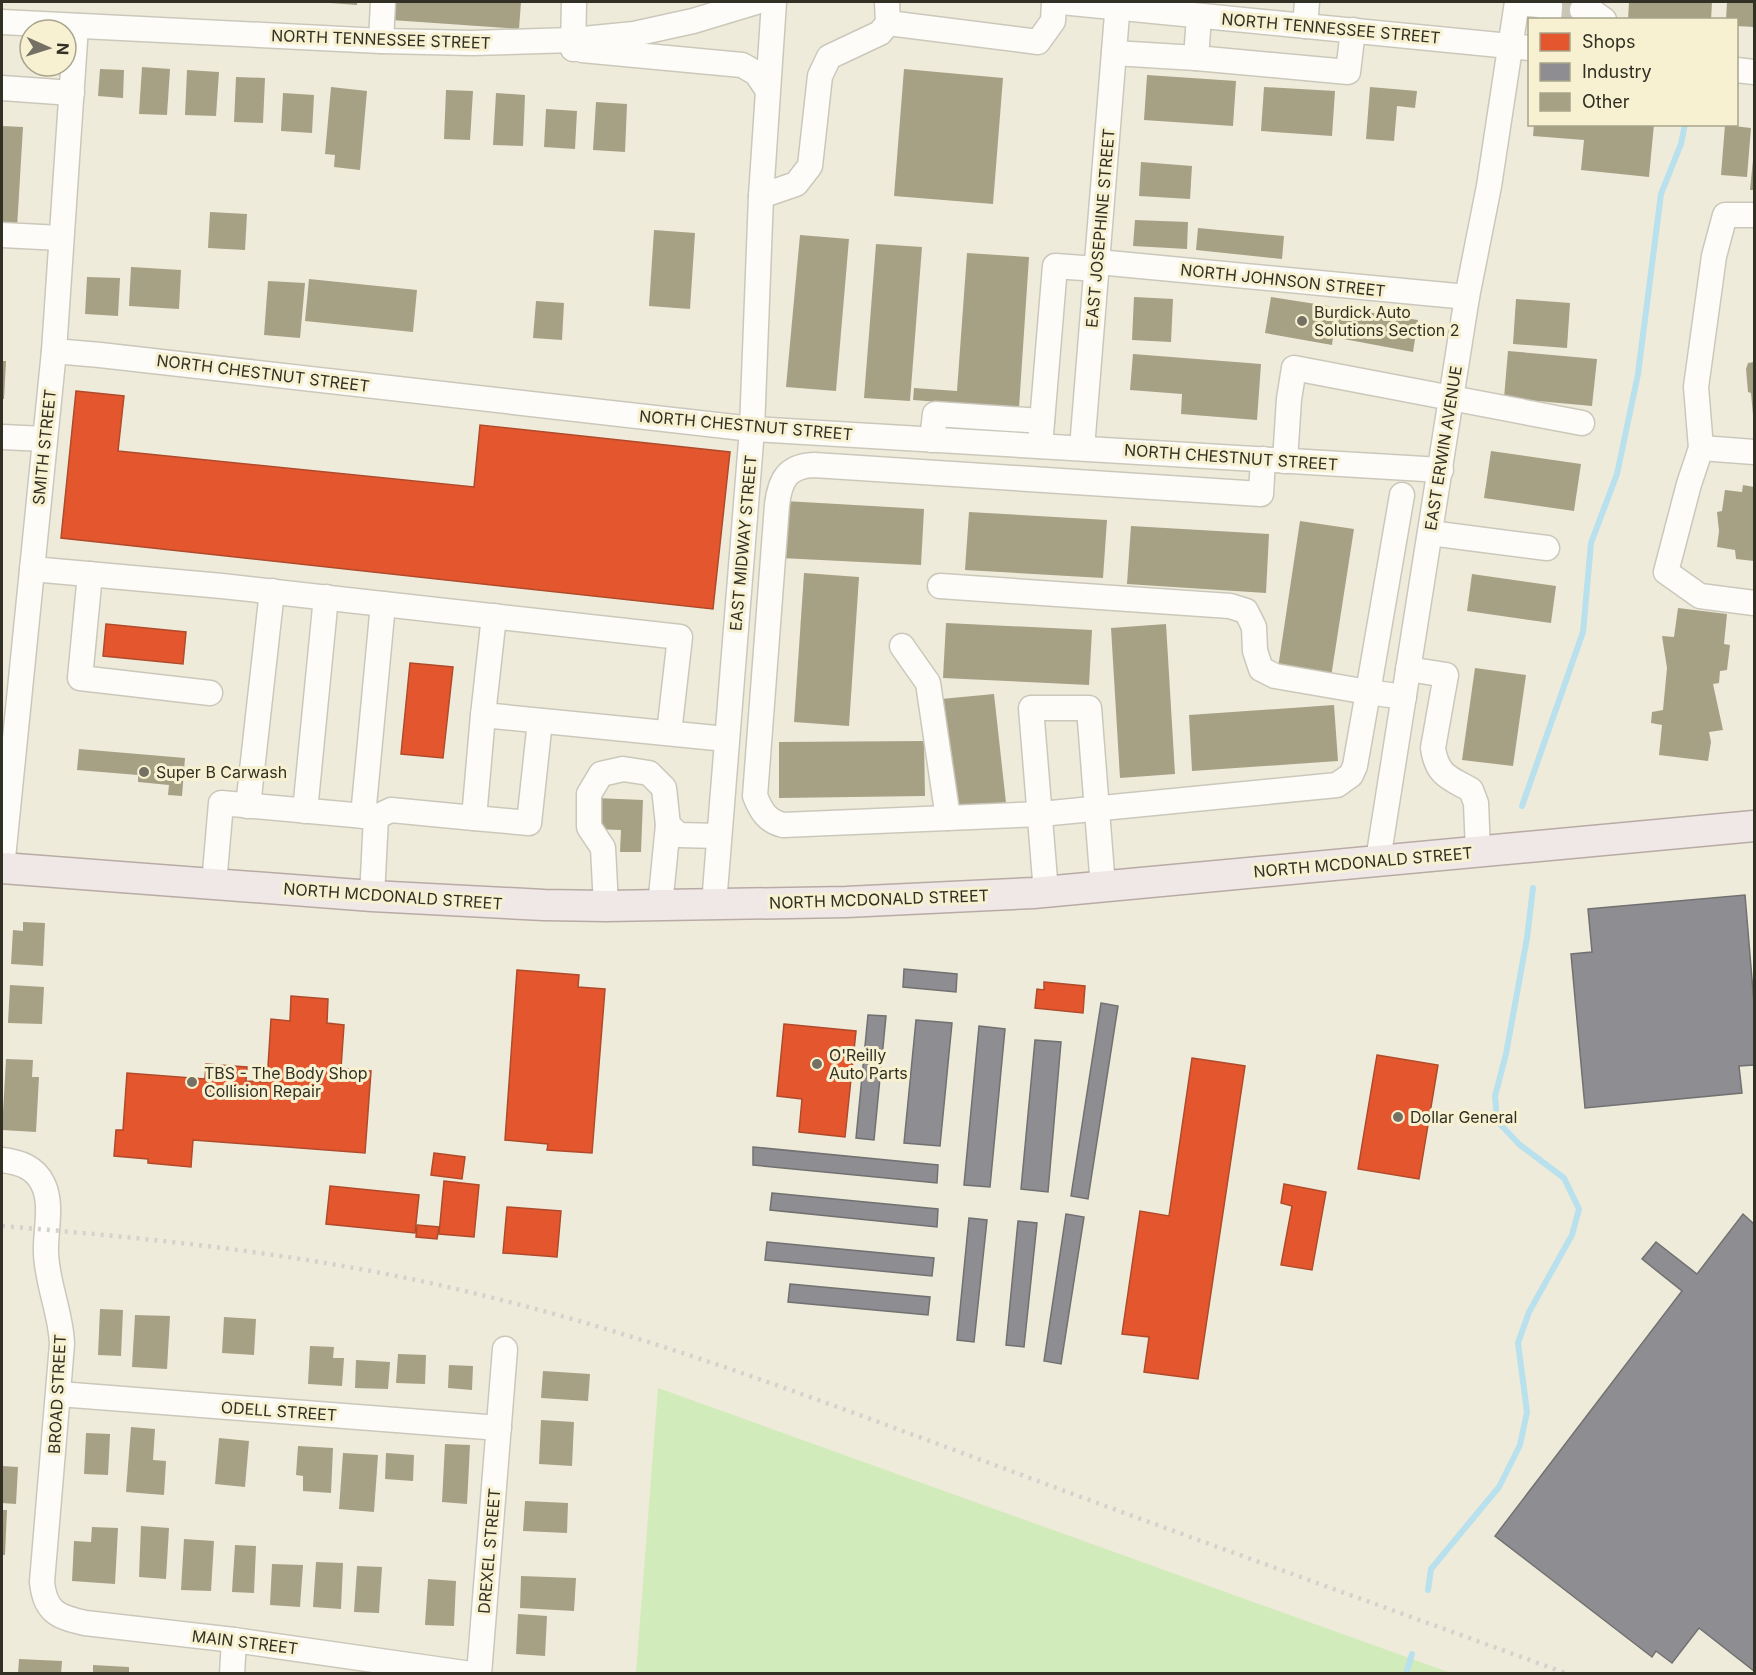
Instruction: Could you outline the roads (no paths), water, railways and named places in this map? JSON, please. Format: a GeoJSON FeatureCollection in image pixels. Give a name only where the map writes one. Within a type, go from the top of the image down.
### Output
{"type":"FeatureCollection","features":[{"type":"Feature","properties":{"kind":"main road","name":"NORTH MCDONALD STREET"},"geometry":{"type":"LineString","coordinates":[[2,868],[372,896],[606,906],[846,902],[1046,892],[1755,826]]}},
{"type":"Feature","properties":{"kind":"street"},"geometry":{"type":"LineString","coordinates":[[381,40],[383,2]]}},
{"type":"Feature","properties":{"kind":"street"},"geometry":{"type":"LineString","coordinates":[[573,45],[574,2]]}},
{"type":"Feature","properties":{"kind":"street"},"geometry":{"type":"LineString","coordinates":[[573,45],[693,21],[756,2]]}},
{"type":"Feature","properties":{"kind":"street","name":"EAST MIDWAY STREET"},"geometry":{"type":"LineString","coordinates":[[714,904],[752,429],[761,196],[774,2]]}},
{"type":"Feature","properties":{"kind":"street"},"geometry":{"type":"LineString","coordinates":[[761,196],[796,184],[810,166],[820,76],[829,57],[880,33],[887,12],[1038,42],[1053,21],[1054,2]]}},
{"type":"Feature","properties":{"kind":"street","name":"NORTH TENNESSEE STREET"},"geometry":{"type":"LineString","coordinates":[[1061,2],[1118,5],[1199,16],[1520,46]]}},
{"type":"Feature","properties":{"kind":"street"},"geometry":{"type":"LineString","coordinates":[[1305,26],[1307,2]]}},
{"type":"Feature","properties":{"kind":"street"},"geometry":{"type":"LineString","coordinates":[[1517,2],[1593,12],[1601,18]]}},
{"type":"Feature","properties":{"kind":"street","name":"EAST ERWIN AVENUE"},"geometry":{"type":"LineString","coordinates":[[1378,860],[1467,297],[1520,46],[1517,2]]}},
{"type":"Feature","properties":{"kind":"street","name":"EAST JOSEPHINE STREET"},"geometry":{"type":"LineString","coordinates":[[1082,448],[1118,5]]}},
{"type":"Feature","properties":{"kind":"street"},"geometry":{"type":"LineString","coordinates":[[1196,58],[1199,16]]}},
{"type":"Feature","properties":{"kind":"street","name":"NORTH TENNESSEE STREET"},"geometry":{"type":"LineString","coordinates":[[2,22],[18,23]]}},
{"type":"Feature","properties":{"kind":"street","name":"NORTH TENNESSEE STREET"},"geometry":{"type":"LineString","coordinates":[[78,26],[381,40],[573,45]]}},
{"type":"Feature","properties":{"kind":"street"},"geometry":{"type":"LineString","coordinates":[[1114,52],[1348,72],[1353,30]]}},
{"type":"Feature","properties":{"kind":"street"},"geometry":{"type":"LineString","coordinates":[[573,45],[742,66],[756,73],[767,89]]}},
{"type":"Feature","properties":{"kind":"street"},"geometry":{"type":"LineString","coordinates":[[1738,70],[1755,72]]}},
{"type":"Feature","properties":{"kind":"street","name":"SMITH STREET"},"geometry":{"type":"LineString","coordinates":[[2,868],[54,351],[73,78]]}},
{"type":"Feature","properties":{"kind":"street"},"geometry":{"type":"LineString","coordinates":[[2,88],[72,93]]}},
{"type":"Feature","properties":{"kind":"street"},"geometry":{"type":"LineString","coordinates":[[1755,215],[1725,215],[1714,256],[1696,387],[1701,448],[1666,572],[1700,596],[1755,603]]}},
{"type":"Feature","properties":{"kind":"street"},"geometry":{"type":"LineString","coordinates":[[2,235],[61,238]]}},
{"type":"Feature","properties":{"kind":"street","name":"NORTH JOHNSON STREET"},"geometry":{"type":"LineString","coordinates":[[1042,421],[1055,266],[1098,265],[1467,297]]}},
{"type":"Feature","properties":{"kind":"street","name":"NORTH CHESTNUT STREET"},"geometry":{"type":"LineString","coordinates":[[54,351],[752,429],[1441,470]]}},
{"type":"Feature","properties":{"kind":"street"},"geometry":{"type":"LineString","coordinates":[[1402,495],[1355,766],[1351,775],[1337,785],[1041,814],[783,825],[768,818],[759,805],[755,796],[755,784],[779,490],[782,480],[794,469],[802,466],[818,466],[1261,494],[1274,460],[1294,368],[1582,423]]}},
{"type":"Feature","properties":{"kind":"street"},"geometry":{"type":"LineString","coordinates":[[932,440],[935,414],[1042,421],[1040,446]]}},
{"type":"Feature","properties":{"kind":"street"},"geometry":{"type":"LineString","coordinates":[[996,444],[997,418]]}},
{"type":"Feature","properties":{"kind":"street"},"geometry":{"type":"LineString","coordinates":[[818,466],[820,432]]}},
{"type":"Feature","properties":{"kind":"street"},"geometry":{"type":"LineString","coordinates":[[2,438],[45,438]]}},
{"type":"Feature","properties":{"kind":"street"},"geometry":{"type":"LineString","coordinates":[[1701,448],[1755,452]]}},
{"type":"Feature","properties":{"kind":"street"},"geometry":{"type":"LineString","coordinates":[[1393,545],[1428,541],[1547,548]]}},
{"type":"Feature","properties":{"kind":"street"},"geometry":{"type":"LineString","coordinates":[[33,569],[272,591],[680,637],[669,733]]}},
{"type":"Feature","properties":{"kind":"street"},"geometry":{"type":"LineString","coordinates":[[90,574],[80,678],[210,693]]}},
{"type":"Feature","properties":{"kind":"street"},"geometry":{"type":"LineString","coordinates":[[940,586],[1230,606],[1246,611],[1251,619],[1254,627],[1255,651],[1261,669],[1275,676],[1404,697]]}},
{"type":"Feature","properties":{"kind":"street"},"geometry":{"type":"LineString","coordinates":[[248,806],[272,591]]}},
{"type":"Feature","properties":{"kind":"street"},"geometry":{"type":"LineString","coordinates":[[305,811],[326,597]]}},
{"type":"Feature","properties":{"kind":"street"},"geometry":{"type":"LineString","coordinates":[[372,896],[369,816],[383,604]]}},
{"type":"Feature","properties":{"kind":"street"},"geometry":{"type":"LineString","coordinates":[[474,818],[494,616]]}},
{"type":"Feature","properties":{"kind":"street"},"geometry":{"type":"LineString","coordinates":[[902,646],[928,682],[948,818]]}},
{"type":"Feature","properties":{"kind":"street"},"geometry":{"type":"LineString","coordinates":[[1408,669],[1446,675],[1433,748],[1435,760],[1443,775],[1471,790],[1476,803],[1478,851]]}},
{"type":"Feature","properties":{"kind":"street"},"geometry":{"type":"LineString","coordinates":[[1046,892],[1032,708],[1089,708],[1103,887]]}},
{"type":"Feature","properties":{"kind":"street"},"geometry":{"type":"LineString","coordinates":[[483,715],[726,739]]}},
{"type":"Feature","properties":{"kind":"street"},"geometry":{"type":"LineString","coordinates":[[214,884],[221,803],[369,816],[391,810],[529,823],[540,721]]}},
{"type":"Feature","properties":{"kind":"street"},"geometry":{"type":"LineString","coordinates":[[1396,742],[1433,748]]}},
{"type":"Feature","properties":{"kind":"street"},"geometry":{"type":"LineString","coordinates":[[606,906],[603,848],[589,827],[589,794],[601,774],[623,769],[650,773],[664,788],[668,825],[660,906]]}},
{"type":"Feature","properties":{"kind":"street"},"geometry":{"type":"LineString","coordinates":[[668,825],[679,835],[719,836]]}},
{"type":"Feature","properties":{"kind":"street","name":"BROAD STREET"},"geometry":{"type":"LineString","coordinates":[[2,1160],[17,1162],[36,1173],[45,1188],[46,1259],[62,1335],[42,1582]]}},
{"type":"Feature","properties":{"kind":"street","name":"DREXEL STREET"},"geometry":{"type":"LineString","coordinates":[[479,1674],[505,1349]]}},
{"type":"Feature","properties":{"kind":"street","name":"ODELL STREET"},"geometry":{"type":"LineString","coordinates":[[59,1394],[499,1428]]}},
{"type":"Feature","properties":{"kind":"street","name":"MAIN STREET"},"geometry":{"type":"LineString","coordinates":[[42,1582],[44,1596],[52,1611],[66,1619],[471,1674]]}},
{"type":"Feature","properties":{"kind":"street"},"geometry":{"type":"LineString","coordinates":[[232,1674],[234,1640]]}},
{"type":"Feature","properties":{"kind":"waterway"},"geometry":{"type":"LineString","coordinates":[[1522,806],[1583,632],[1591,543],[1617,474],[1638,374],[1661,194],[1681,144],[1685,126]]}},
{"type":"Feature","properties":{"kind":"waterway"},"geometry":{"type":"LineString","coordinates":[[1428,1590],[1431,1569],[1499,1487],[1520,1445],[1527,1412],[1518,1343],[1529,1312],[1572,1235],[1579,1209],[1564,1178],[1520,1145],[1497,1121],[1495,1096],[1506,1054],[1527,938],[1533,888]]}},
{"type":"Feature","properties":{"kind":"waterway"},"geometry":{"type":"LineString","coordinates":[[1406,1674],[1412,1654]]}},
{"type":"Feature","properties":{"kind":"tunnel"},"geometry":{"type":"LineString","coordinates":[[1558,7],[1582,10]]}},
{"type":"Feature","properties":{"kind":"railway"},"geometry":{"type":"LineString","coordinates":[[2,1226],[180,1243],[356,1268],[473,1293],[610,1330],[812,1398],[1568,1674]]}},
{"type":"Feature","properties":{"kind":"place","name":"Burdick Auto Solutions Section 2"},"geometry":{"type":"Point","coordinates":[1302,321]}},
{"type":"Feature","properties":{"kind":"place","name":"Super B Carwash"},"geometry":{"type":"Point","coordinates":[144,772]}},
{"type":"Feature","properties":{"kind":"place","name":"O'Reilly Auto Parts"},"geometry":{"type":"Point","coordinates":[817,1064]}},
{"type":"Feature","properties":{"kind":"place","name":"TBS - The Body Shop Collision Repair"},"geometry":{"type":"Point","coordinates":[192,1082]}},
{"type":"Feature","properties":{"kind":"place","name":"Dollar General"},"geometry":{"type":"Point","coordinates":[1398,1117]}}]}
